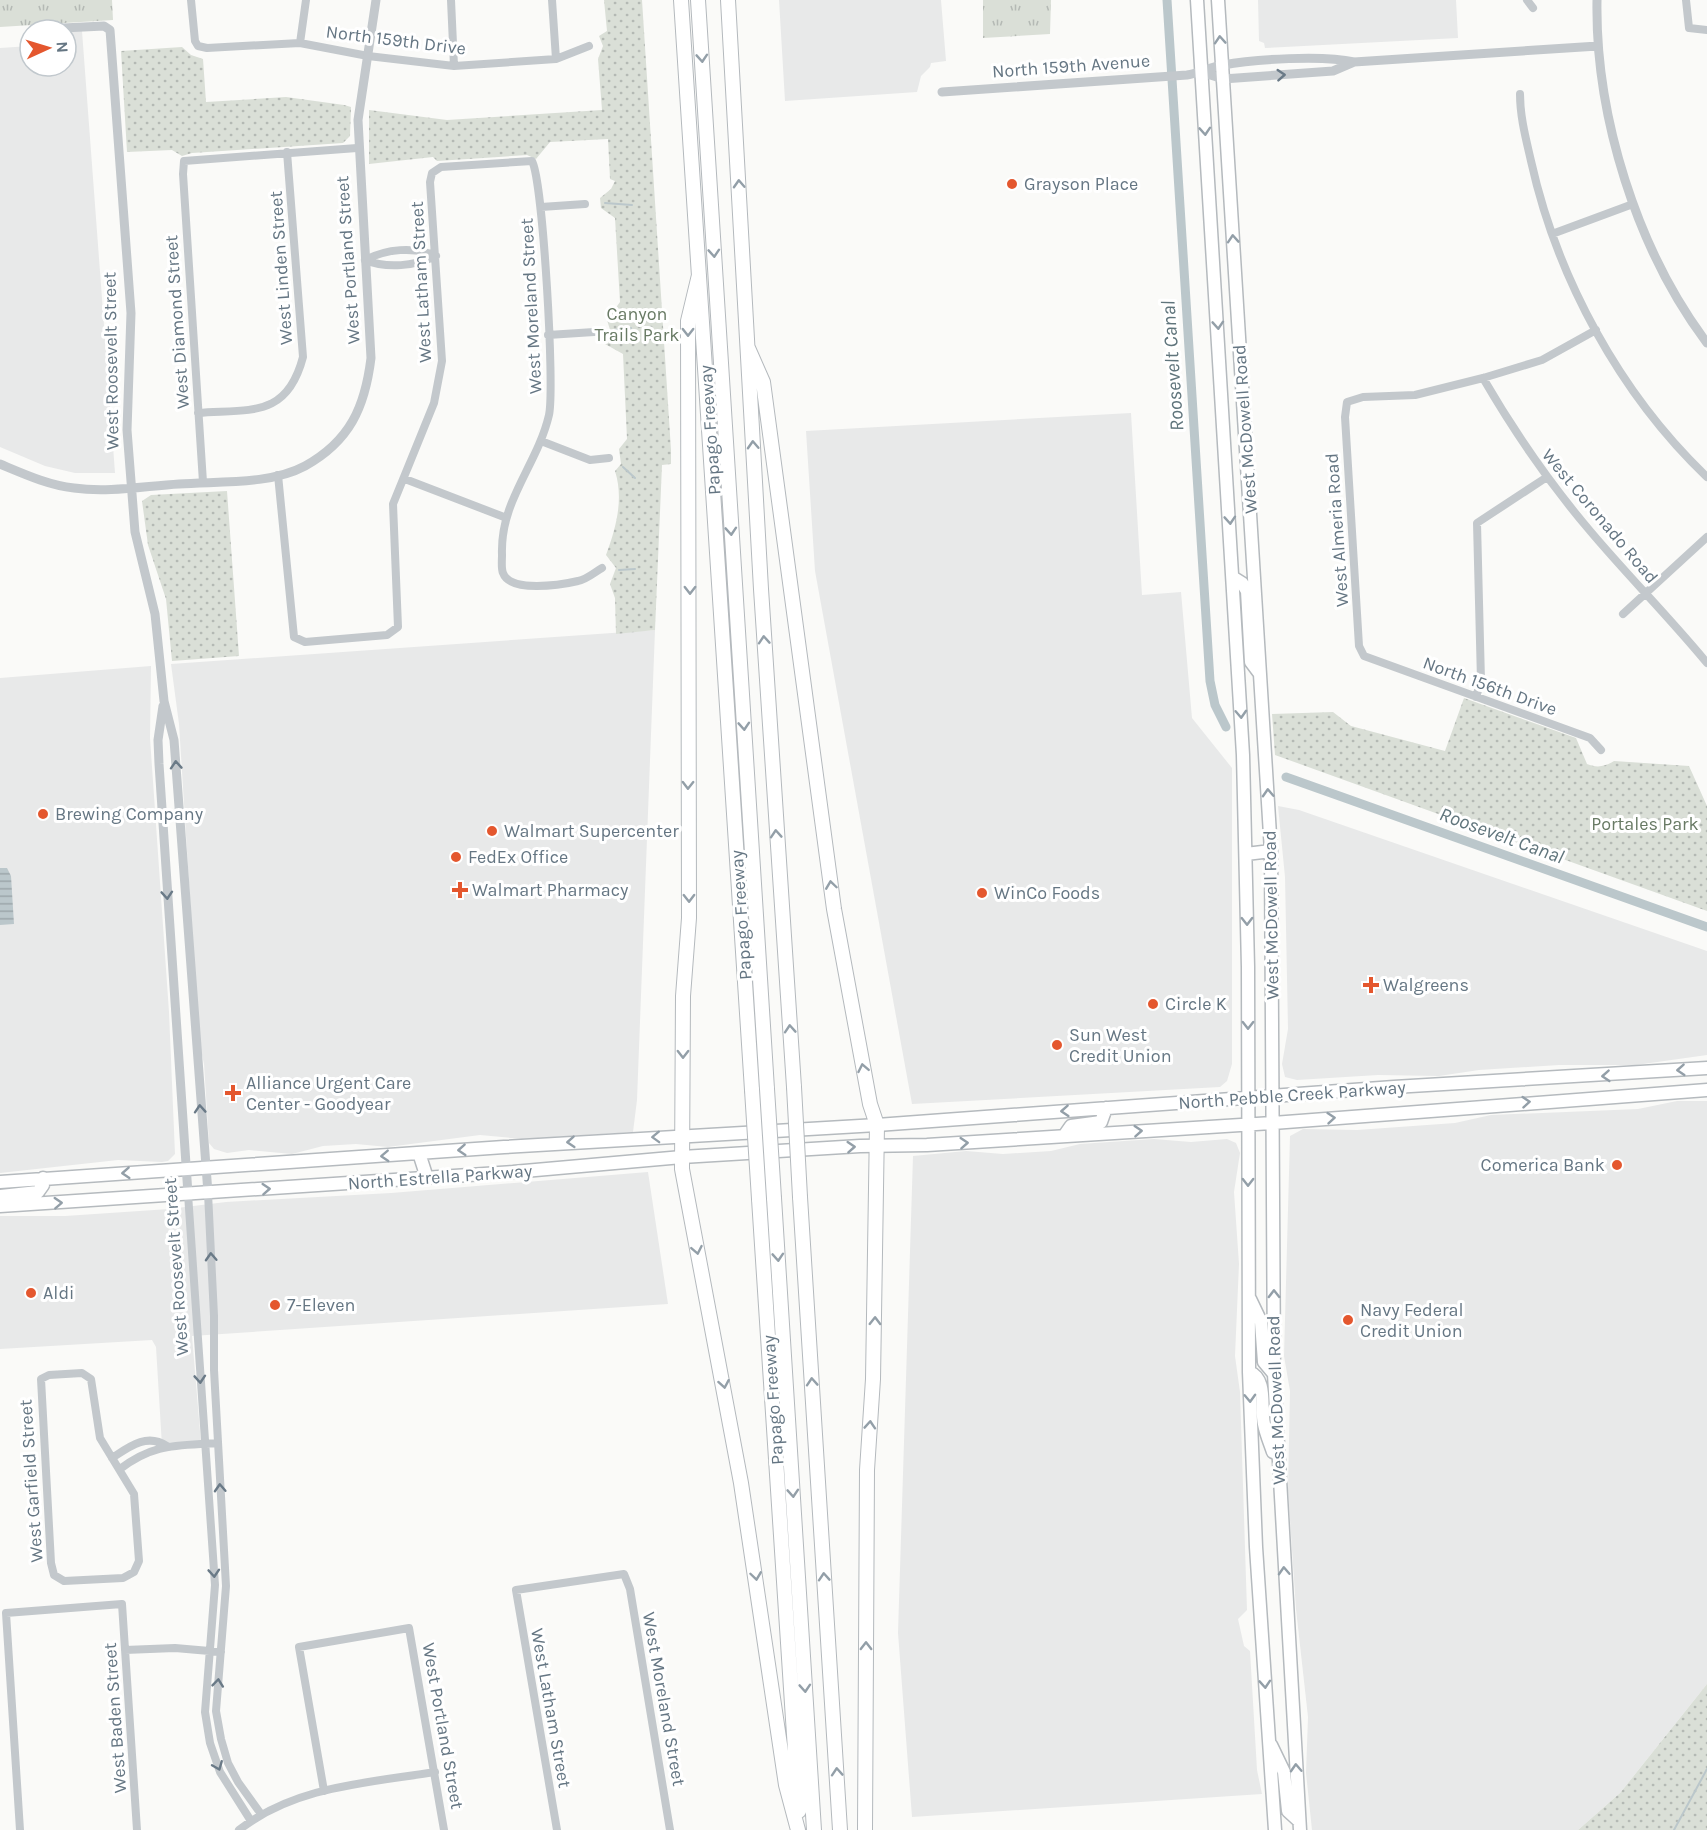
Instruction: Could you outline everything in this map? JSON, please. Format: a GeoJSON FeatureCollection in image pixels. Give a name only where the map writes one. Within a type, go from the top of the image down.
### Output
{"type":"FeatureCollection","features":[{"type":"Feature","properties":{"kind":"highway","name":"Papago Freeway"},"geometry":{"type":"LineString","coordinates":[[681,0],[799,1830]]}},
{"type":"Feature","properties":{"kind":"highway"},"geometry":{"type":"LineString","coordinates":[[698,0],[814,1830]]}},
{"type":"Feature","properties":{"kind":"highway"},"geometry":{"type":"LineString","coordinates":[[728,0],[761,589],[840,1830]]}},
{"type":"Feature","properties":{"kind":"highway"},"geometry":{"type":"LineString","coordinates":[[699,275],[688,321],[689,918],[683,996],[682,1157],[741,1483],[786,1785],[799,1830]]}},
{"type":"Feature","properties":{"kind":"highway"},"geometry":{"type":"LineString","coordinates":[[748,348],[763,382],[834,909],[862,1060],[877,1125],[879,1147],[873,1379],[867,1470],[865,1830]]}},
{"type":"Feature","properties":{"kind":"main road","name":"West McDowell Road"},"geometry":{"type":"LineString","coordinates":[[1197,0],[1234,578],[1246,854],[1249,1372],[1275,1830]]}},
{"type":"Feature","properties":{"kind":"main road","name":"West McDowell Road"},"geometry":{"type":"LineString","coordinates":[[1218,0],[1271,851],[1275,1374],[1278,1464],[1300,1825]]}},
{"type":"Feature","properties":{"kind":"main road"},"geometry":{"type":"LineString","coordinates":[[1234,578],[1242,583],[1247,591],[1251,662],[1261,675]]}},
{"type":"Feature","properties":{"kind":"main road"},"geometry":{"type":"LineString","coordinates":[[1246,854],[1271,851]]}},
{"type":"Feature","properties":{"kind":"main road","name":"North Pebble Creek Parkway"},"geometry":{"type":"LineString","coordinates":[[877,1125],[1273,1096],[1707,1068]]}},
{"type":"Feature","properties":{"kind":"main road","name":"North Pebble Creek Parkway"},"geometry":{"type":"LineString","coordinates":[[879,1147],[1273,1123],[1707,1090]]}},
{"type":"Feature","properties":{"kind":"main road"},"geometry":{"type":"LineString","coordinates":[[1064,1136],[1071,1126],[1101,1122],[1106,1108]]}},
{"type":"Feature","properties":{"kind":"main road","name":"North Estrella Parkway"},"geometry":{"type":"LineString","coordinates":[[0,1182],[661,1137],[682,1138],[877,1125]]}},
{"type":"Feature","properties":{"kind":"main road","name":"North Estrella Parkway"},"geometry":{"type":"LineString","coordinates":[[0,1206],[428,1178],[682,1157],[879,1147]]}},
{"type":"Feature","properties":{"kind":"main road"},"geometry":{"type":"LineString","coordinates":[[419,1153],[428,1178]]}},
{"type":"Feature","properties":{"kind":"main road"},"geometry":{"type":"LineString","coordinates":[[0,1196],[38,1192],[43,1185],[43,1179]]}},
{"type":"Feature","properties":{"kind":"main road"},"geometry":{"type":"LineString","coordinates":[[1248,1295],[1261,1322],[1263,1362],[1275,1374]]}},
{"type":"Feature","properties":{"kind":"main road"},"geometry":{"type":"LineString","coordinates":[[1249,1372],[1254,1374],[1261,1385],[1263,1424],[1278,1464]]}},
{"type":"Feature","properties":{"kind":"main road"},"geometry":{"type":"LineString","coordinates":[[1268,1738],[1284,1772],[1288,1811],[1300,1825]]}},
{"type":"Feature","properties":{"kind":"street","name":"North 159th Drive"},"geometry":{"type":"LineString","coordinates":[[191,0],[195,41],[198,46],[300,43],[368,56],[454,66],[556,59],[589,46]]}},
{"type":"Feature","properties":{"kind":"street"},"geometry":{"type":"LineString","coordinates":[[300,43],[306,0]]}},
{"type":"Feature","properties":{"kind":"street","name":"West Portland Street"},"geometry":{"type":"LineString","coordinates":[[0,464],[57,485],[96,489],[202,482],[296,470],[324,453],[340,438],[360,410],[367,389],[371,358],[357,148],[358,120],[376,0]]}},
{"type":"Feature","properties":{"kind":"street"},"geometry":{"type":"LineString","coordinates":[[451,0],[454,66]]}},
{"type":"Feature","properties":{"kind":"street"},"geometry":{"type":"LineString","coordinates":[[552,0],[556,59]]}},
{"type":"Feature","properties":{"kind":"street"},"geometry":{"type":"LineString","coordinates":[[1527,0],[1533,8]]}},
{"type":"Feature","properties":{"kind":"street"},"geometry":{"type":"LineString","coordinates":[[1597,0],[1598,46],[1609,123],[1633,204],[1678,298],[1707,343]]}},
{"type":"Feature","properties":{"kind":"street"},"geometry":{"type":"LineString","coordinates":[[1686,0],[1689,28],[1707,30]]}},
{"type":"Feature","properties":{"kind":"street","name":"West Roosevelt Street"},"geometry":{"type":"LineString","coordinates":[[78,27],[104,26],[110,30],[131,313],[127,430],[135,532],[156,614],[164,701],[174,740],[208,1193],[226,1586],[216,1701],[220,1739],[238,1782],[261,1814]]}},
{"type":"Feature","properties":{"kind":"street","name":"North 159th Avenue"},"geometry":{"type":"LineString","coordinates":[[942,92],[1182,75],[1222,65],[1334,58],[1354,62],[1598,46]]}},
{"type":"Feature","properties":{"kind":"street","name":"North 159th Avenue"},"geometry":{"type":"LineString","coordinates":[[1201,72],[1223,79],[1334,71],[1354,62]]}},
{"type":"Feature","properties":{"kind":"street"},"geometry":{"type":"LineString","coordinates":[[1520,94],[1520,112],[1534,173],[1552,234],[1571,281],[1596,330],[1642,401],[1687,457],[1707,477]]}},
{"type":"Feature","properties":{"kind":"street"},"geometry":{"type":"LineString","coordinates":[[287,152],[357,148]]}},
{"type":"Feature","properties":{"kind":"street","name":"West Diamond Street"},"geometry":{"type":"LineString","coordinates":[[202,482],[184,161],[287,152]]}},
{"type":"Feature","properties":{"kind":"street","name":"West Linden Street"},"geometry":{"type":"LineString","coordinates":[[198,413],[252,409],[273,404],[287,395],[297,380],[303,357],[287,152]]}},
{"type":"Feature","properties":{"kind":"street","name":"West Moreland Street"},"geometry":{"type":"LineString","coordinates":[[432,173],[441,167],[532,161],[536,168],[541,207],[552,398],[541,441],[504,517],[501,536],[502,573],[509,583],[519,586],[581,581],[602,568]]}},
{"type":"Feature","properties":{"kind":"street","name":"West Latham Street"},"geometry":{"type":"LineString","coordinates":[[278,474],[294,637],[305,642],[387,636],[393,633],[398,627],[393,504],[434,403],[442,361],[430,182],[432,173]]}},
{"type":"Feature","properties":{"kind":"street"},"geometry":{"type":"LineString","coordinates":[[541,207],[585,204]]}},
{"type":"Feature","properties":{"kind":"street"},"geometry":{"type":"LineString","coordinates":[[1552,234],[1633,204]]}},
{"type":"Feature","properties":{"kind":"street"},"geometry":{"type":"LineString","coordinates":[[365,260],[379,252],[422,249],[436,256]]}},
{"type":"Feature","properties":{"kind":"street"},"geometry":{"type":"LineString","coordinates":[[365,260],[380,266],[422,262],[436,256]]}},
{"type":"Feature","properties":{"kind":"street"},"geometry":{"type":"LineString","coordinates":[[1483,378],[1542,360],[1596,330]]}},
{"type":"Feature","properties":{"kind":"street"},"geometry":{"type":"LineString","coordinates":[[548,335],[594,332]]}},
{"type":"Feature","properties":{"kind":"street","name":"West Almeria Road"},"geometry":{"type":"LineString","coordinates":[[1364,656],[1359,646],[1345,417],[1347,402],[1363,397],[1415,395],[1483,378]]}},
{"type":"Feature","properties":{"kind":"street","name":"West Coronado Road"},"geometry":{"type":"LineString","coordinates":[[1483,378],[1518,438],[1547,477],[1645,594],[1707,663]]}},
{"type":"Feature","properties":{"kind":"street"},"geometry":{"type":"LineString","coordinates":[[541,441],[590,460],[609,458]]}},
{"type":"Feature","properties":{"kind":"street"},"geometry":{"type":"LineString","coordinates":[[1476,697],[1481,681],[1477,523],[1547,477]]}},
{"type":"Feature","properties":{"kind":"street"},"geometry":{"type":"LineString","coordinates":[[405,479],[504,517]]}},
{"type":"Feature","properties":{"kind":"street"},"geometry":{"type":"LineString","coordinates":[[1623,614],[1707,537]]}},
{"type":"Feature","properties":{"kind":"street","name":"North 156th Drive"},"geometry":{"type":"LineString","coordinates":[[1364,656],[1590,738],[1601,750]]}},
{"type":"Feature","properties":{"kind":"street","name":"West Roosevelt Street"},"geometry":{"type":"LineString","coordinates":[[164,701],[158,748],[215,1585],[205,1712],[210,1743],[220,1773],[251,1821]]}},
{"type":"Feature","properties":{"kind":"street","name":"West Garfield Street"},"geometry":{"type":"LineString","coordinates":[[112,1458],[100,1438],[95,1391],[88,1375],[49,1375],[41,1379],[51,1563],[54,1575],[58,1578],[64,1581],[123,1578],[134,1572],[139,1561],[134,1494],[120,1469]]}},
{"type":"Feature","properties":{"kind":"street"},"geometry":{"type":"LineString","coordinates":[[167,1446],[157,1440],[133,1444],[112,1458],[120,1469],[139,1455],[158,1451],[167,1446],[218,1443]]}},
{"type":"Feature","properties":{"kind":"street"},"geometry":{"type":"LineString","coordinates":[[133,1444],[139,1455]]}},
{"type":"Feature","properties":{"kind":"street","name":"West Moreland Street"},"geometry":{"type":"LineString","coordinates":[[624,1574],[630,1590],[670,1830]]}},
{"type":"Feature","properties":{"kind":"street","name":"West Latham Street"},"geometry":{"type":"LineString","coordinates":[[557,1830],[516,1590],[624,1574]]}},
{"type":"Feature","properties":{"kind":"street","name":"West Baden Street"},"geometry":{"type":"LineString","coordinates":[[4,1653],[6,1613],[122,1605],[137,1830]]}},
{"type":"Feature","properties":{"kind":"street","name":"West Portland Street"},"geometry":{"type":"LineString","coordinates":[[324,1791],[299,1647],[409,1628],[444,1830]]}},
{"type":"Feature","properties":{"kind":"street"},"geometry":{"type":"LineString","coordinates":[[125,1650],[175,1648],[221,1652]]}},
{"type":"Feature","properties":{"kind":"street"},"geometry":{"type":"LineString","coordinates":[[4,1653],[20,1830]]}},
{"type":"Feature","properties":{"kind":"street"},"geometry":{"type":"LineString","coordinates":[[239,1830],[261,1814],[296,1797],[435,1772]]}},
{"type":"Feature","properties":{"kind":"shaded area"},"geometry":{"type":"Polygon","coordinates":[[[779,0],[941,0],[946,61],[931,63],[921,76],[917,92],[785,101],[779,0]]]}},
{"type":"Feature","properties":{"kind":"shaded area"},"geometry":{"type":"Polygon","coordinates":[[[1258,0],[1456,0],[1458,38],[1265,48],[1264,43],[1259,41],[1258,0]]]}},
{"type":"Feature","properties":{"kind":"shaded area"},"geometry":{"type":"Polygon","coordinates":[[[78,31],[82,31],[115,473],[75,473],[45,466],[0,447],[0,48],[18,47],[18,78],[78,78],[78,31]]]}},
{"type":"Feature","properties":{"kind":"shaded area"},"geometry":{"type":"Polygon","coordinates":[[[1131,413],[1142,595],[1181,592],[1192,718],[1232,768],[1232,1064],[1227,1081],[1220,1087],[912,1104],[815,571],[806,431],[1131,413]]]}},
{"type":"Feature","properties":{"kind":"shaded area"},"geometry":{"type":"Polygon","coordinates":[[[655,630],[637,1100],[633,1132],[522,1139],[480,1135],[388,1147],[356,1144],[323,1146],[292,1154],[249,1150],[227,1153],[214,1149],[209,1143],[204,1064],[199,1041],[179,724],[171,664],[655,630]]]}},
{"type":"Feature","properties":{"kind":"shaded area"},"geometry":{"type":"Polygon","coordinates":[[[151,666],[150,738],[169,1012],[175,1154],[168,1161],[162,1162],[118,1160],[0,1173],[0,678],[151,666]]]}},
{"type":"Feature","properties":{"kind":"shaded area"},"geometry":{"type":"Polygon","coordinates":[[[1278,806],[1299,810],[1707,951],[1707,1055],[1636,1065],[1559,1065],[1479,1070],[1439,1076],[1378,1075],[1297,1080],[1285,1077],[1282,1064],[1288,1029],[1285,877],[1278,806]]]}},
{"type":"Feature","properties":{"kind":"shaded area"},"geometry":{"type":"Polygon","coordinates":[[[0,868],[7,868],[11,876],[14,924],[0,925],[0,868]]]}},
{"type":"Feature","properties":{"kind":"shaded area"},"geometry":{"type":"Polygon","coordinates":[[[1677,1101],[1707,1101],[1707,1684],[1620,1793],[1578,1830],[1312,1830],[1306,1773],[1308,1717],[1296,1609],[1288,1490],[1290,1391],[1284,1356],[1290,1136],[1303,1129],[1357,1130],[1455,1123],[1491,1115],[1638,1109],[1677,1101]]]}},
{"type":"Feature","properties":{"kind":"shaded area"},"geometry":{"type":"Polygon","coordinates":[[[1154,1139],[1191,1142],[1227,1139],[1236,1143],[1240,1153],[1234,1192],[1239,1264],[1235,1356],[1240,1392],[1247,1610],[1238,1619],[1244,1646],[1250,1651],[1257,1770],[1262,1794],[912,1817],[898,1633],[913,1156],[966,1151],[1003,1154],[1051,1151],[1080,1144],[1154,1139]]]}},
{"type":"Feature","properties":{"kind":"shaded area"},"geometry":{"type":"Polygon","coordinates":[[[648,1172],[668,1304],[192,1336],[201,1443],[162,1446],[156,1347],[152,1340],[0,1349],[0,1216],[65,1216],[169,1209],[226,1202],[391,1193],[648,1172]]]}},
{"type":"Feature","properties":{"kind":"green space"},"geometry":{"type":"Polygon","coordinates":[[[0,0],[112,0],[113,20],[78,22],[78,18],[18,18],[18,26],[0,27],[0,0]]]}},
{"type":"Feature","properties":{"kind":"green space","name":"Canyon Trails Park"},"geometry":{"type":"Polygon","coordinates":[[[604,0],[642,0],[671,450],[671,464],[662,465],[655,630],[616,634],[615,598],[610,584],[616,568],[606,555],[618,513],[619,492],[615,471],[621,464],[619,449],[627,439],[623,354],[605,344],[611,333],[607,320],[620,302],[615,218],[601,208],[600,198],[611,189],[615,181],[610,179],[608,139],[550,142],[536,159],[527,155],[437,161],[433,157],[369,164],[369,110],[447,120],[602,110],[598,59],[603,46],[599,36],[607,31],[604,0]]]}},
{"type":"Feature","properties":{"kind":"green space"},"geometry":{"type":"Polygon","coordinates":[[[983,0],[1051,0],[1050,34],[983,38],[983,0]]]}},
{"type":"Feature","properties":{"kind":"green space"},"geometry":{"type":"Polygon","coordinates":[[[182,47],[191,55],[203,59],[206,102],[286,97],[344,105],[351,107],[350,136],[343,143],[192,153],[182,156],[172,150],[127,152],[121,51],[182,47]]]}},
{"type":"Feature","properties":{"kind":"green space"},"geometry":{"type":"Polygon","coordinates":[[[227,491],[239,656],[172,661],[166,599],[148,545],[142,501],[151,495],[227,491]]]}},
{"type":"Feature","properties":{"kind":"green space","name":"Portales Park"},"geometry":{"type":"Polygon","coordinates":[[[1464,698],[1576,738],[1587,764],[1600,766],[1614,761],[1689,766],[1707,806],[1707,911],[1275,755],[1272,714],[1333,712],[1351,726],[1445,751],[1464,698]]]}},
{"type":"Feature","properties":{"kind":"green space"},"geometry":{"type":"Polygon","coordinates":[[[1707,1684],[1707,1830],[1578,1830],[1620,1793],[1707,1684]]]}},
{"type":"Feature","properties":{"kind":"waterway","name":"Roosevelt Canal"},"geometry":{"type":"LineString","coordinates":[[1167,0],[1210,681],[1215,705],[1226,727]]}},
{"type":"Feature","properties":{"kind":"waterway"},"geometry":{"type":"LineString","coordinates":[[605,203],[632,205]]}},
{"type":"Feature","properties":{"kind":"waterway"},"geometry":{"type":"LineString","coordinates":[[614,330],[631,328]]}},
{"type":"Feature","properties":{"kind":"waterway"},"geometry":{"type":"LineString","coordinates":[[623,467],[635,478]]}},
{"type":"Feature","properties":{"kind":"waterway"},"geometry":{"type":"LineString","coordinates":[[619,570],[635,569]]}},
{"type":"Feature","properties":{"kind":"waterway","name":"Roosevelt Canal"},"geometry":{"type":"LineString","coordinates":[[1286,777],[1707,927]]}},
{"type":"Feature","properties":{"kind":"waterway"},"geometry":{"type":"LineString","coordinates":[[1674,1830],[1707,1769]]}},
{"type":"Feature","properties":{"kind":"place","name":"Grayson Place"},"geometry":{"type":"Point","coordinates":[1012,184]}},
{"type":"Feature","properties":{"kind":"place","name":"Brewing Company"},"geometry":{"type":"Point","coordinates":[43,814]}},
{"type":"Feature","properties":{"kind":"place","name":"Walmart Supercenter"},"geometry":{"type":"Point","coordinates":[492,831]}},
{"type":"Feature","properties":{"kind":"place","name":"FedEx Office"},"geometry":{"type":"Point","coordinates":[456,857]}},
{"type":"Feature","properties":{"kind":"place","name":"Walmart Pharmacy"},"geometry":{"type":"Point","coordinates":[460,890]}},
{"type":"Feature","properties":{"kind":"place","name":"WinCo Foods"},"geometry":{"type":"Point","coordinates":[982,893]}},
{"type":"Feature","properties":{"kind":"place","name":"Walgreens"},"geometry":{"type":"Point","coordinates":[1371,985]}},
{"type":"Feature","properties":{"kind":"place","name":"Circle K"},"geometry":{"type":"Point","coordinates":[1153,1004]}},
{"type":"Feature","properties":{"kind":"place","name":"Sun West Credit Union"},"geometry":{"type":"Point","coordinates":[1057,1045]}},
{"type":"Feature","properties":{"kind":"place","name":"Alliance Urgent Care Center - Goodyear"},"geometry":{"type":"Point","coordinates":[233,1093]}},
{"type":"Feature","properties":{"kind":"place","name":"Comerica Bank"},"geometry":{"type":"Point","coordinates":[1617,1165]}},
{"type":"Feature","properties":{"kind":"place","name":"Aldi"},"geometry":{"type":"Point","coordinates":[31,1293]}},
{"type":"Feature","properties":{"kind":"place","name":"7-Eleven"},"geometry":{"type":"Point","coordinates":[275,1305]}},
{"type":"Feature","properties":{"kind":"place","name":"Navy Federal Credit Union"},"geometry":{"type":"Point","coordinates":[1348,1320]}}]}
